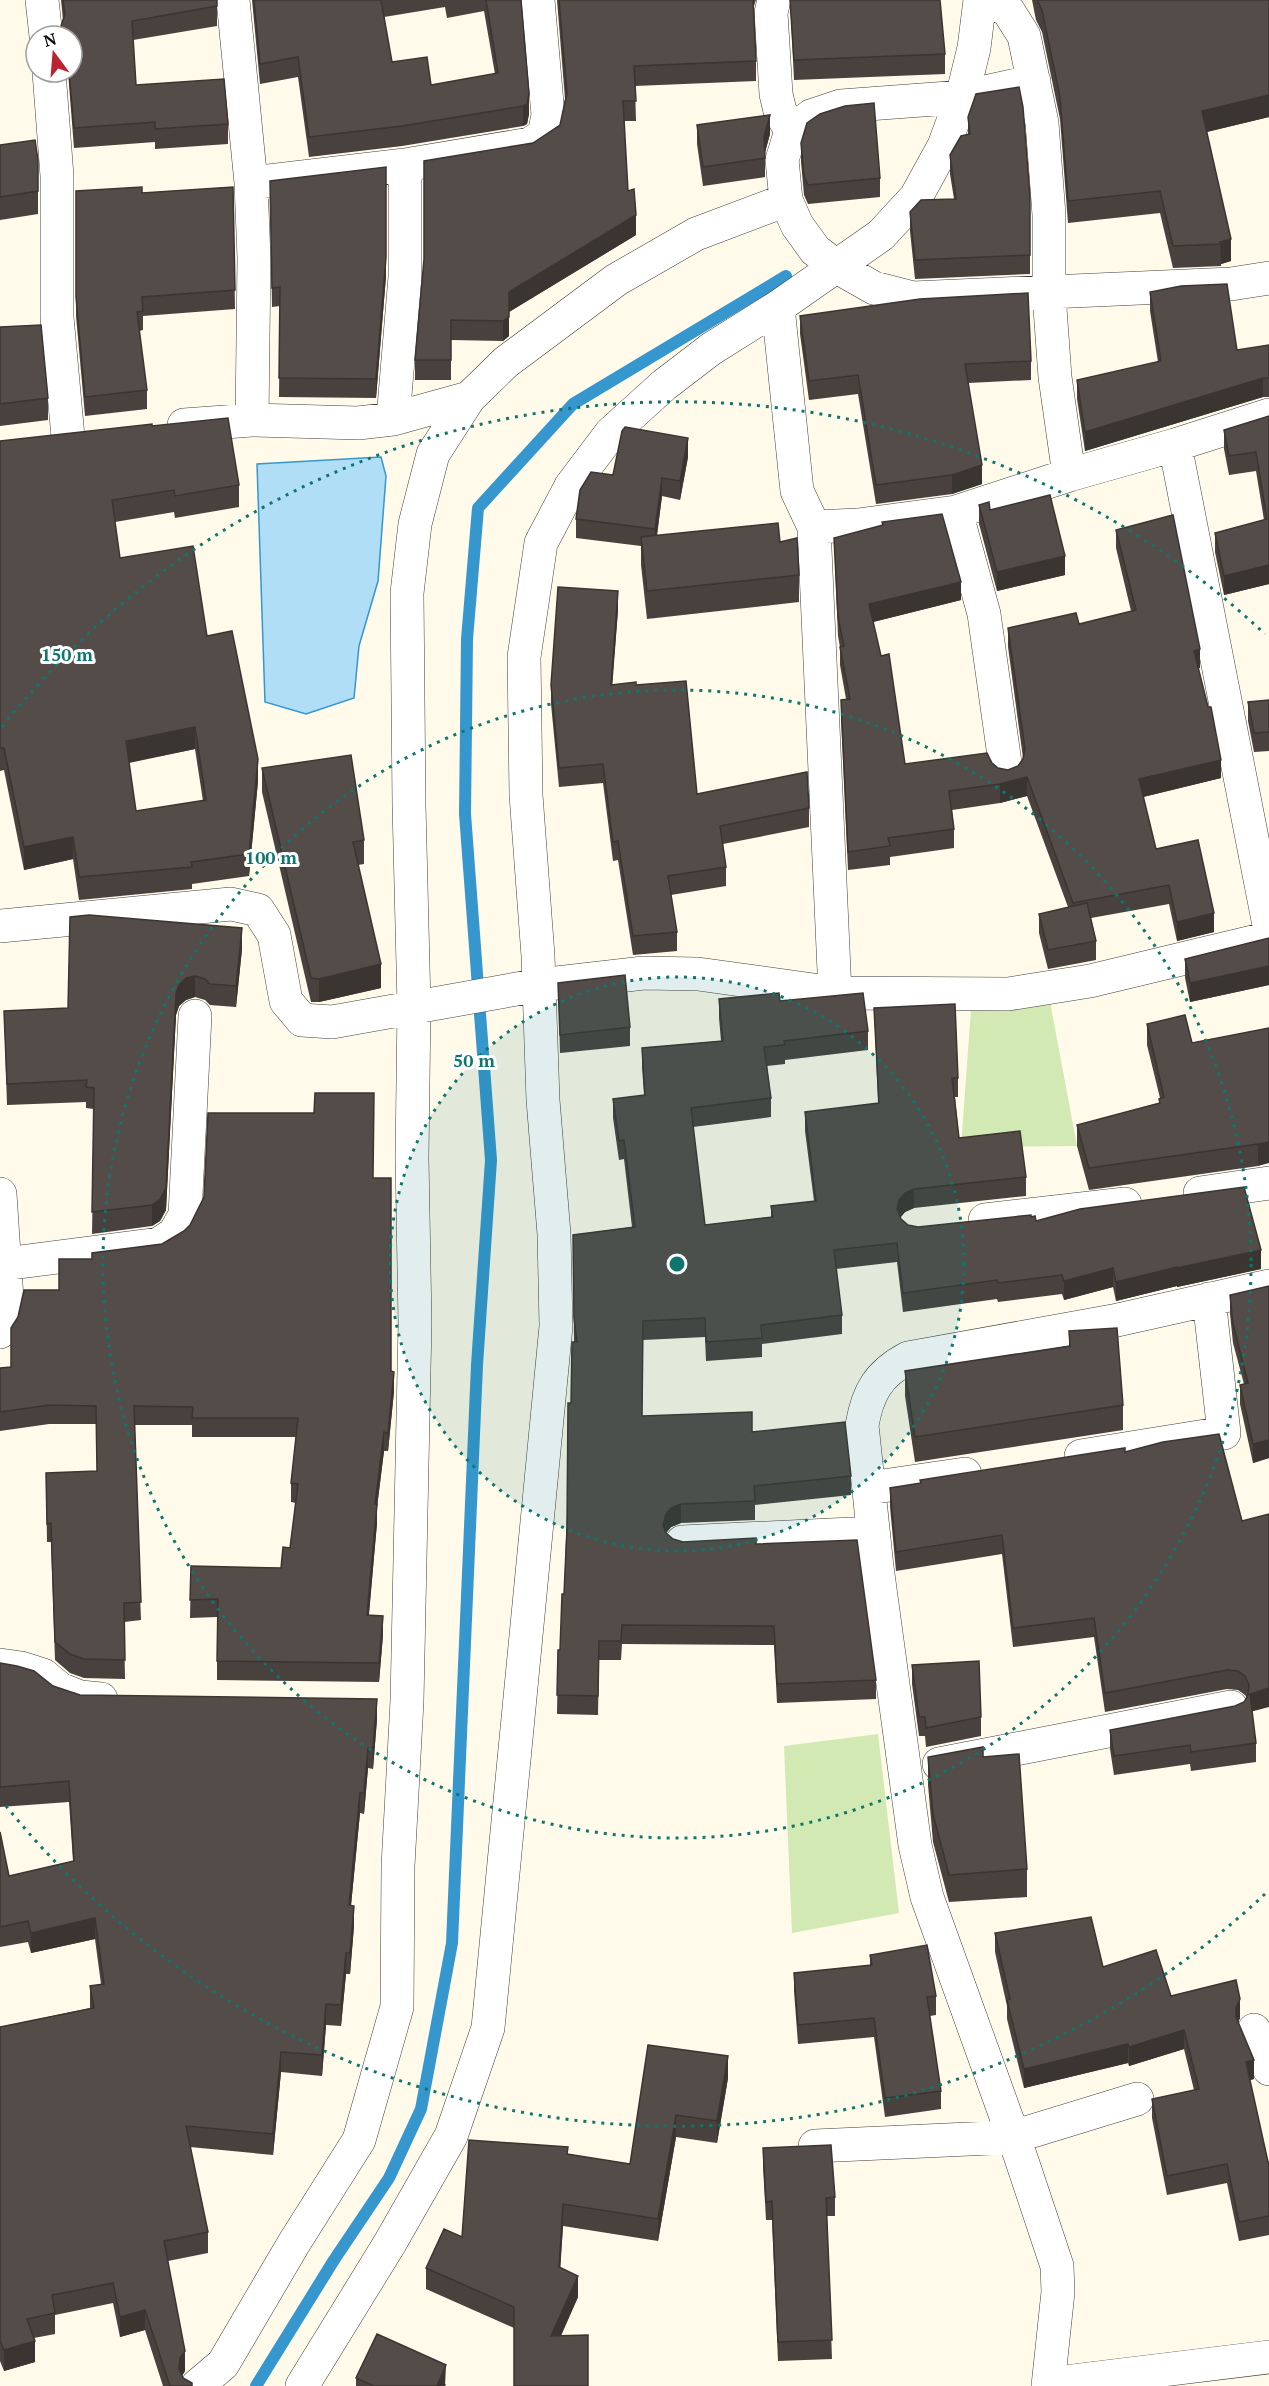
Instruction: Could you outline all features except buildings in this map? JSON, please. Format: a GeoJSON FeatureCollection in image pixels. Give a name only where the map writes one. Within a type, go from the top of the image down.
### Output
{"type":"FeatureCollection","features":[{"type":"Feature","properties":{"kind":"street"},"geometry":{"type":"LineString","coordinates":[[42,0],[45,24]]}},
{"type":"Feature","properties":{"kind":"street"},"geometry":{"type":"LineString","coordinates":[[233,0],[251,183],[254,258],[252,420]]}},
{"type":"Feature","properties":{"kind":"street"},"geometry":{"type":"LineString","coordinates":[[251,183],[405,165],[530,144],[544,135],[548,115],[538,0]]}},
{"type":"Feature","properties":{"kind":"street"},"geometry":{"type":"LineString","coordinates":[[774,0],[771,13],[776,94],[780,111],[790,131]]}},
{"type":"Feature","properties":{"kind":"street"},"geometry":{"type":"LineString","coordinates":[[302,2386],[390,2243],[451,2136],[488,2028],[556,1326],[554,1234],[543,1100],[539,985],[526,795],[524,657],[541,543],[571,486],[611,433],[664,385],[711,350],[778,307],[881,235],[916,197],[944,146],[962,97],[974,48],[980,0]]}},
{"type":"Feature","properties":{"kind":"street"},"geometry":{"type":"LineString","coordinates":[[993,0],[1009,12],[1024,36],[1042,123],[1049,215],[1049,294],[1055,377],[1069,475]]}},
{"type":"Feature","properties":{"kind":"street"},"geometry":{"type":"LineString","coordinates":[[1034,81],[962,97],[841,106],[811,116],[790,131],[782,160],[786,200],[797,225],[815,250],[837,267],[874,288],[913,298],[1049,294],[1231,284],[1269,278]]}},
{"type":"Feature","properties":{"kind":"street"},"geometry":{"type":"LineString","coordinates":[[51,84],[57,176],[57,317],[66,437]]}},
{"type":"Feature","properties":{"kind":"street"},"geometry":{"type":"LineString","coordinates":[[393,419],[405,277],[405,165]]}},
{"type":"Feature","properties":{"kind":"street"},"geometry":{"type":"LineString","coordinates":[[197,2386],[223,2364],[294,2243],[359,2140],[397,2007],[398,1866],[395,1701],[415,1323],[412,1158],[414,1006],[407,594],[415,524],[433,454],[469,398],[506,362],[615,280],[696,234],[786,200]]}},
{"type":"Feature","properties":{"kind":"street"},"geometry":{"type":"LineString","coordinates":[[778,307],[797,491],[814,527],[835,993]]}},
{"type":"Feature","properties":{"kind":"street"},"geometry":{"type":"LineString","coordinates":[[151,427],[252,420],[358,423],[393,419],[469,398]]}},
{"type":"Feature","properties":{"kind":"street"},"geometry":{"type":"LineString","coordinates":[[814,527],[858,525],[956,512],[1069,475],[1269,415]]}},
{"type":"Feature","properties":{"kind":"street"},"geometry":{"type":"LineString","coordinates":[[1175,445],[1269,925]]}},
{"type":"Feature","properties":{"kind":"street"},"geometry":{"type":"LineString","coordinates":[[956,512],[984,614],[1006,770]]}},
{"type":"Feature","properties":{"kind":"street"},"geometry":{"type":"LineString","coordinates":[[0,926],[231,904],[258,910],[274,935],[286,1001],[302,1020],[332,1022],[539,985],[644,973],[698,974],[835,993],[1008,994],[1090,981],[1269,938]]}},
{"type":"Feature","properties":{"kind":"street"},"geometry":{"type":"LineString","coordinates":[[4,1263],[159,1244],[174,1234],[185,1215],[195,1016]]}},
{"type":"Feature","properties":{"kind":"street"},"geometry":{"type":"LineString","coordinates":[[951,1224],[1269,1183]]}},
{"type":"Feature","properties":{"kind":"street"},"geometry":{"type":"LineString","coordinates":[[0,1194],[7,1299],[0,1332]]}},
{"type":"Feature","properties":{"kind":"street"},"geometry":{"type":"LineString","coordinates":[[1269,1286],[1113,1321],[908,1358],[890,1368],[872,1389],[862,1425],[873,1533],[915,1845],[927,1897],[1057,2266],[1058,2292],[1048,2385],[1269,2357]]}},
{"type":"Feature","properties":{"kind":"street"},"geometry":{"type":"LineString","coordinates":[[1052,1461],[1224,1433],[1209,1299]]}},
{"type":"Feature","properties":{"kind":"street"},"geometry":{"type":"LineString","coordinates":[[869,1488],[994,1469]]}},
{"type":"Feature","properties":{"kind":"street"},"geometry":{"type":"LineString","coordinates":[[682,1542],[873,1533]]}},
{"type":"Feature","properties":{"kind":"street"},"geometry":{"type":"LineString","coordinates":[[0,1665],[21,1668],[43,1676],[60,1689],[80,1697],[125,1699]]}},
{"type":"Feature","properties":{"kind":"street"},"geometry":{"type":"LineString","coordinates":[[905,1770],[1231,1707]]}},
{"type":"Feature","properties":{"kind":"street"},"geometry":{"type":"LineString","coordinates":[[1254,2030],[1269,2069]]}},
{"type":"Feature","properties":{"kind":"street"},"geometry":{"type":"LineString","coordinates":[[815,2146],[1013,2137],[1137,2099]]}},
{"type":"Feature","properties":{"kind":"green space"},"geometry":{"type":"Polygon","coordinates":[[[1050,1002],[1077,1146],[961,1147],[971,1010],[1050,1002]]]}},
{"type":"Feature","properties":{"kind":"green space"},"geometry":{"type":"Polygon","coordinates":[[[878,1734],[899,1913],[792,1933],[784,1746],[878,1734]]]}},
{"type":"Feature","properties":{"kind":"water"},"geometry":{"type":"Polygon","coordinates":[[[381,457],[386,476],[378,581],[359,646],[354,698],[306,714],[265,702],[257,464],[381,457]]]}},
{"type":"Feature","properties":{"kind":"waterway"},"geometry":{"type":"LineString","coordinates":[[256,2386],[334,2260],[389,2178],[421,2109],[452,1943],[477,1365],[491,1160],[465,814],[467,639],[478,508],[573,404],[786,276]]}}]}
